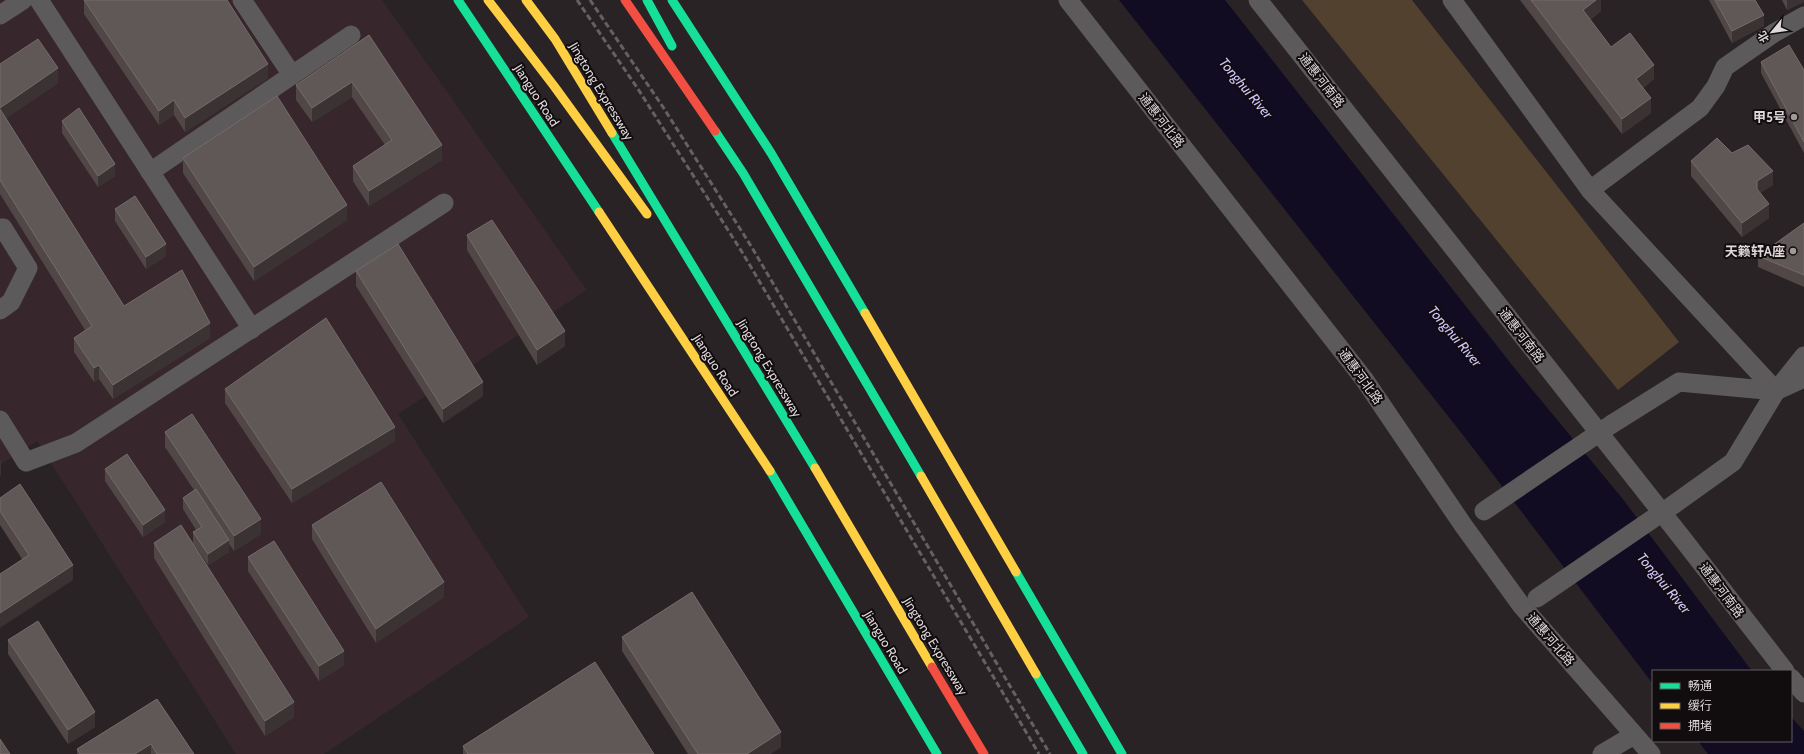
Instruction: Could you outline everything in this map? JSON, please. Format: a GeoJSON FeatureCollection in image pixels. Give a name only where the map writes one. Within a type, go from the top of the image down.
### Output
{"type":"FeatureCollection","features":[{"type":"Feature","properties":{"kind":"main road","name":"Jianguo Road"},"geometry":{"type":"LineString","coordinates":[[458,0],[767,466],[937,754]]}},
{"type":"Feature","properties":{"kind":"main road"},"geometry":{"type":"LineString","coordinates":[[488,0],[554,86],[652,221]]}},
{"type":"Feature","properties":{"kind":"main road","name":"Jingtong Expressway"},"geometry":{"type":"LineString","coordinates":[[526,0],[555,39],[745,350],[984,754]]}},
{"type":"Feature","properties":{"kind":"main road"},"geometry":{"type":"LineString","coordinates":[[626,0],[743,173]]}},
{"type":"Feature","properties":{"kind":"main road"},"geometry":{"type":"LineString","coordinates":[[647,0],[678,55]]}},
{"type":"Feature","properties":{"kind":"main road"},"geometry":{"type":"LineString","coordinates":[[672,0],[770,153],[1122,754]]}},
{"type":"Feature","properties":{"kind":"main road"},"geometry":{"type":"LineString","coordinates":[[689,76],[743,173],[1083,754]]}},
{"type":"Feature","properties":{"kind":"main road"},"geometry":{"type":"LineString","coordinates":[[666,240],[745,350]]}},
{"type":"Feature","properties":{"kind":"street"},"geometry":{"type":"LineString","coordinates":[[0,15],[23,0]]}},
{"type":"Feature","properties":{"kind":"street"},"geometry":{"type":"LineString","coordinates":[[39,0],[252,328]]}},
{"type":"Feature","properties":{"kind":"street"},"geometry":{"type":"LineString","coordinates":[[242,0],[292,75]]}},
{"type":"Feature","properties":{"kind":"street","name":"通惠河北路"},"geometry":{"type":"LineString","coordinates":[[1068,0],[1364,379],[1464,525],[1529,601],[1634,735],[1651,754]]}},
{"type":"Feature","properties":{"kind":"street","name":"通惠河南路"},"geometry":{"type":"LineString","coordinates":[[1258,0],[1673,526],[1784,670]]}},
{"type":"Feature","properties":{"kind":"street"},"geometry":{"type":"LineString","coordinates":[[1452,0],[1590,190],[1776,391]]}},
{"type":"Feature","properties":{"kind":"street"},"geometry":{"type":"LineString","coordinates":[[1590,190],[1700,108],[1716,86],[1725,67],[1774,33],[1804,16]]}},
{"type":"Feature","properties":{"kind":"street"},"geometry":{"type":"LineString","coordinates":[[150,172],[351,34]]}},
{"type":"Feature","properties":{"kind":"street"},"geometry":{"type":"LineString","coordinates":[[0,420],[26,462],[76,443],[444,203]]}},
{"type":"Feature","properties":{"kind":"street"},"geometry":{"type":"LineString","coordinates":[[0,228],[3,228],[28,268],[11,302],[0,310]]}},
{"type":"Feature","properties":{"kind":"street"},"geometry":{"type":"LineString","coordinates":[[1529,601],[1673,506],[1733,462],[1776,391],[1804,356]]}},
{"type":"Feature","properties":{"kind":"street"},"geometry":{"type":"LineString","coordinates":[[1464,525],[1612,424],[1679,382],[1776,391],[1804,378]]}},
{"type":"Feature","properties":{"kind":"street"},"geometry":{"type":"LineString","coordinates":[[1792,679],[1804,693]]}},
{"type":"Feature","properties":{"kind":"street"},"geometry":{"type":"LineString","coordinates":[[1602,754],[1634,735]]}},
{"type":"Feature","properties":{"kind":"shaded area"},"geometry":{"type":"Polygon","coordinates":[[[0,0],[382,0],[587,290],[398,414],[529,617],[324,754],[236,754],[37,441],[0,465],[0,0]]]}},
{"type":"Feature","properties":{"kind":"shaded area"},"geometry":{"type":"Polygon","coordinates":[[[1302,0],[1412,0],[1679,342],[1618,390],[1302,0]]]}},
{"type":"Feature","properties":{"kind":"water","name":"Tonghui River"},"geometry":{"type":"Polygon","coordinates":[[[1119,0],[1225,0],[1516,370],[1622,498],[1751,670],[1652,670],[1652,683],[1463,435],[1119,0]]]}},
{"type":"Feature","properties":{"kind":"water"},"geometry":{"type":"Polygon","coordinates":[[[1792,718],[1804,731],[1804,754],[1708,754],[1699,742],[1792,742],[1792,718]]]}},
{"type":"Feature","properties":{"kind":"building"},"geometry":{"type":"Polygon","coordinates":[[[84,0],[227,0],[268,64],[185,118],[174,100],[159,111],[84,0]]]}},
{"type":"Feature","properties":{"kind":"building"},"geometry":{"type":"Polygon","coordinates":[[[1531,0],[1596,0],[1583,10],[1611,47],[1630,33],[1654,65],[1636,79],[1651,98],[1622,119],[1531,0]]]}},
{"type":"Feature","properties":{"kind":"building"},"geometry":{"type":"Polygon","coordinates":[[[1715,0],[1755,0],[1764,15],[1732,31],[1715,0]]]}},
{"type":"Feature","properties":{"kind":"building"},"geometry":{"type":"Polygon","coordinates":[[[369,35],[442,145],[369,191],[353,166],[392,140],[352,82],[312,108],[296,85],[369,35]]]}},
{"type":"Feature","properties":{"kind":"building"},"geometry":{"type":"Polygon","coordinates":[[[38,39],[58,68],[0,108],[0,64],[38,39]]]}},
{"type":"Feature","properties":{"kind":"building","name":"甲5号"},"geometry":{"type":"Polygon","coordinates":[[[1789,45],[1804,70],[1804,142],[1761,62],[1789,45]]]}},
{"type":"Feature","properties":{"kind":"building"},"geometry":{"type":"Polygon","coordinates":[[[277,96],[347,205],[254,267],[183,158],[277,96]]]}},
{"type":"Feature","properties":{"kind":"building"},"geometry":{"type":"Polygon","coordinates":[[[79,108],[115,164],[98,176],[62,121],[79,108]]]}},
{"type":"Feature","properties":{"kind":"building"},"geometry":{"type":"Polygon","coordinates":[[[0,109],[124,306],[182,270],[210,323],[113,385],[99,365],[94,368],[74,338],[92,326],[0,180],[0,109]]]}},
{"type":"Feature","properties":{"kind":"building"},"geometry":{"type":"Polygon","coordinates":[[[1717,138],[1732,153],[1748,145],[1773,171],[1757,181],[1757,189],[1769,204],[1742,223],[1691,161],[1717,138]]]}},
{"type":"Feature","properties":{"kind":"building"},"geometry":{"type":"Polygon","coordinates":[[[135,196],[166,244],[146,257],[115,209],[135,196]]]}},
{"type":"Feature","properties":{"kind":"building"},"geometry":{"type":"Polygon","coordinates":[[[492,220],[565,331],[537,350],[467,235],[492,220]]]}},
{"type":"Feature","properties":{"kind":"building","name":"天籁轩A座"},"geometry":{"type":"Polygon","coordinates":[[[1804,223],[1804,275],[1758,256],[1804,223]]]}},
{"type":"Feature","properties":{"kind":"building"},"geometry":{"type":"Polygon","coordinates":[[[398,244],[483,382],[443,409],[356,271],[398,244]]]}},
{"type":"Feature","properties":{"kind":"building"},"geometry":{"type":"Polygon","coordinates":[[[326,318],[395,427],[292,489],[225,389],[326,318]]]}},
{"type":"Feature","properties":{"kind":"building"},"geometry":{"type":"Polygon","coordinates":[[[192,414],[261,519],[234,536],[165,432],[192,414]]]}},
{"type":"Feature","properties":{"kind":"building"},"geometry":{"type":"Polygon","coordinates":[[[127,454],[165,510],[143,525],[105,469],[127,454]]]}},
{"type":"Feature","properties":{"kind":"building"},"geometry":{"type":"Polygon","coordinates":[[[381,482],[444,582],[376,629],[312,525],[381,482]]]}},
{"type":"Feature","properties":{"kind":"building"},"geometry":{"type":"Polygon","coordinates":[[[20,484],[73,565],[0,613],[0,574],[29,555],[0,511],[0,498],[20,484]]]}},
{"type":"Feature","properties":{"kind":"building"},"geometry":{"type":"Polygon","coordinates":[[[196,489],[229,540],[208,554],[193,532],[202,527],[183,498],[196,489]]]}},
{"type":"Feature","properties":{"kind":"building"},"geometry":{"type":"Polygon","coordinates":[[[181,525],[294,702],[265,721],[154,543],[181,525]]]}},
{"type":"Feature","properties":{"kind":"building"},"geometry":{"type":"Polygon","coordinates":[[[274,541],[344,651],[319,666],[248,557],[274,541]]]}},
{"type":"Feature","properties":{"kind":"building"},"geometry":{"type":"Polygon","coordinates":[[[692,592],[781,732],[747,754],[698,754],[622,637],[692,592]]]}},
{"type":"Feature","properties":{"kind":"building"},"geometry":{"type":"Polygon","coordinates":[[[38,621],[95,712],[68,730],[8,640],[38,621]]]}},
{"type":"Feature","properties":{"kind":"building"},"geometry":{"type":"Polygon","coordinates":[[[595,662],[654,754],[468,754],[463,746],[595,662]]]}},
{"type":"Feature","properties":{"kind":"building"},"geometry":{"type":"Polygon","coordinates":[[[157,699],[194,754],[157,754],[151,744],[135,754],[80,754],[77,749],[157,699]]]}},
{"type":"Feature","properties":{"kind":"building"},"geometry":{"type":"Polygon","coordinates":[[[0,739],[10,754],[0,754],[0,739]]]}},
{"type":"Feature","properties":{"kind":"railway"},"geometry":{"type":"LineString","coordinates":[[577,0],[638,89],[742,252],[1039,754]]}},
{"type":"Feature","properties":{"kind":"railway"},"geometry":{"type":"LineString","coordinates":[[590,0],[663,107],[751,246],[1050,754]]}},
{"type":"Feature","properties":{"kind":"traffic: fast"},"geometry":{"type":"LineString","coordinates":[[458,0],[599,212]]}},
{"type":"Feature","properties":{"kind":"traffic: fast"},"geometry":{"type":"LineString","coordinates":[[647,0],[672,46]]}},
{"type":"Feature","properties":{"kind":"traffic: fast"},"geometry":{"type":"LineString","coordinates":[[672,0],[771,153],[865,313]]}},
{"type":"Feature","properties":{"kind":"traffic: fast"},"geometry":{"type":"LineString","coordinates":[[715,131],[743,173],[921,476]]}},
{"type":"Feature","properties":{"kind":"traffic: fast"},"geometry":{"type":"LineString","coordinates":[[612,133],[815,468]]}},
{"type":"Feature","properties":{"kind":"traffic: fast"},"geometry":{"type":"LineString","coordinates":[[770,471],[937,754]]}},
{"type":"Feature","properties":{"kind":"traffic: fast"},"geometry":{"type":"LineString","coordinates":[[1016,572],[1122,754]]}},
{"type":"Feature","properties":{"kind":"traffic: fast"},"geometry":{"type":"LineString","coordinates":[[1036,674],[1083,754]]}},
{"type":"Feature","properties":{"kind":"traffic: slow"},"geometry":{"type":"LineString","coordinates":[[488,0],[554,86],[647,214]]}},
{"type":"Feature","properties":{"kind":"traffic: slow"},"geometry":{"type":"LineString","coordinates":[[526,0],[555,39],[612,133]]}},
{"type":"Feature","properties":{"kind":"traffic: slow"},"geometry":{"type":"LineString","coordinates":[[599,212],[770,471]]}},
{"type":"Feature","properties":{"kind":"traffic: slow"},"geometry":{"type":"LineString","coordinates":[[865,313],[1016,572]]}},
{"type":"Feature","properties":{"kind":"traffic: slow"},"geometry":{"type":"LineString","coordinates":[[815,468],[932,667]]}},
{"type":"Feature","properties":{"kind":"traffic: slow"},"geometry":{"type":"LineString","coordinates":[[921,476],[1036,674]]}},
{"type":"Feature","properties":{"kind":"traffic: jam"},"geometry":{"type":"LineString","coordinates":[[625,0],[715,131]]}},
{"type":"Feature","properties":{"kind":"traffic: jam"},"geometry":{"type":"LineString","coordinates":[[932,667],[984,754]]}},
{"type":"Feature","properties":{"kind":"place","name":"甲5号"},"geometry":{"type":"Point","coordinates":[1794,117]}},
{"type":"Feature","properties":{"kind":"place","name":"天籁轩A座"},"geometry":{"type":"Point","coordinates":[1793,251]}}]}
